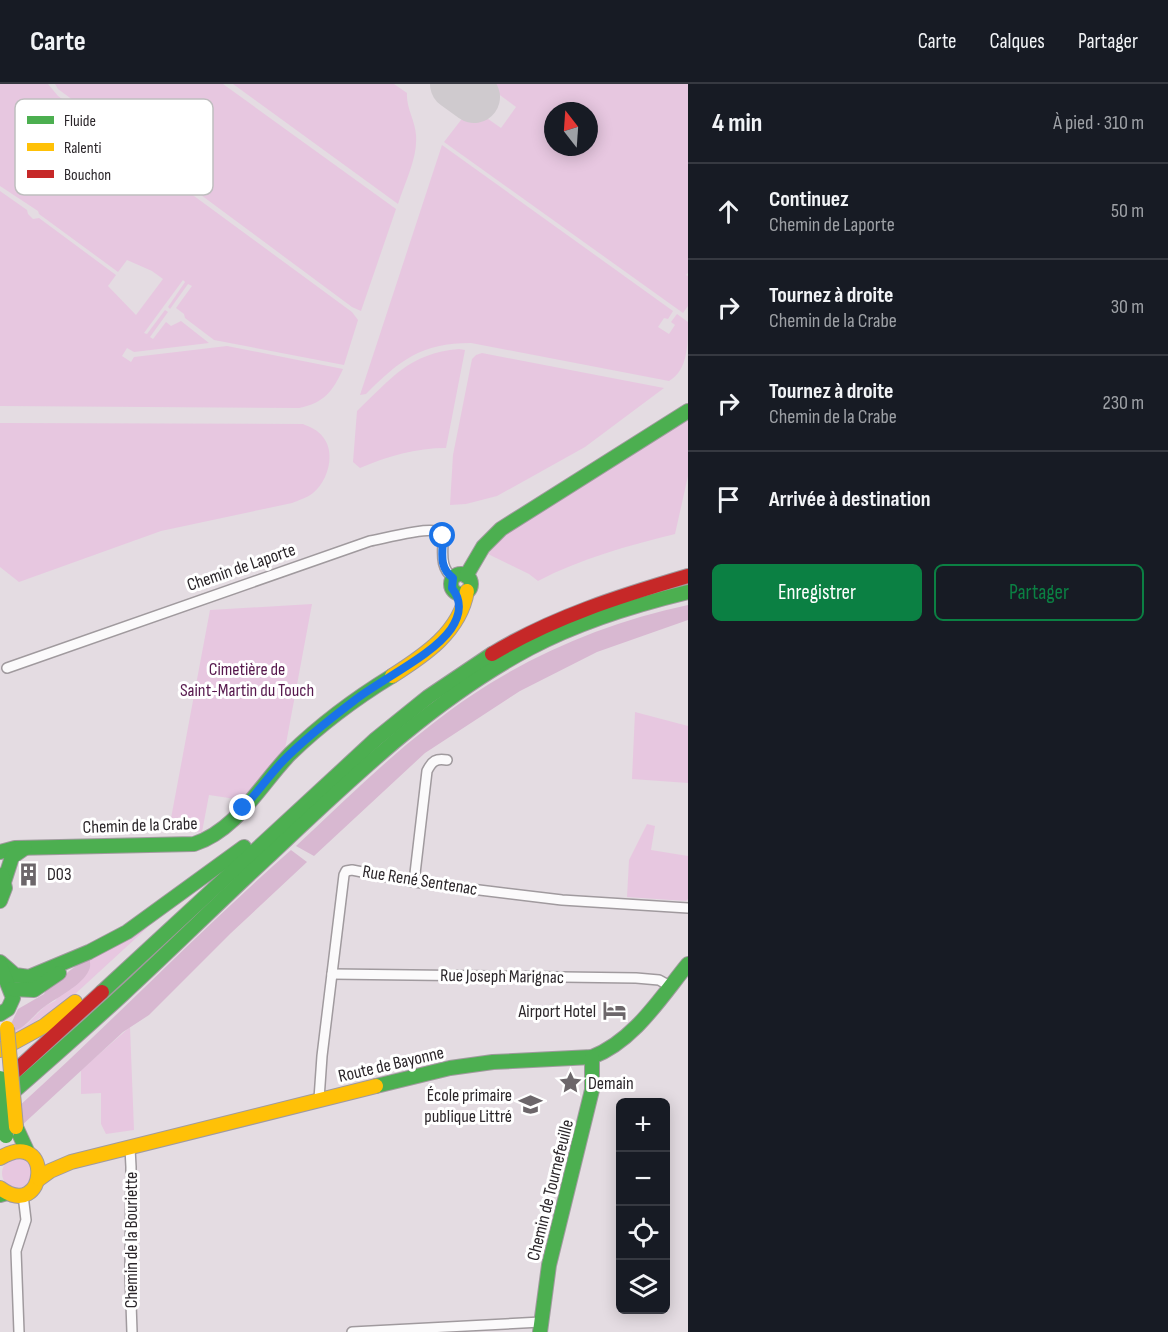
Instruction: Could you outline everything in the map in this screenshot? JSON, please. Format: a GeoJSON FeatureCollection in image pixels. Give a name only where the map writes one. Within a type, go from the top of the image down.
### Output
{"type":"FeatureCollection","features":[{"type":"Feature","properties":{"kind":"main road"},"geometry":{"type":"LineString","coordinates":[[459,577],[501,529],[688,411]]}},
{"type":"Feature","properties":{"kind":"main road"},"geometry":{"type":"LineString","coordinates":[[0,1084],[326,783],[421,701],[484,658],[571,614],[633,591],[688,576]]}},
{"type":"Feature","properties":{"kind":"main road","name":"Chemin de Laporte"},"geometry":{"type":"LineString","coordinates":[[459,577],[470,584],[462,591]]}},
{"type":"Feature","properties":{"kind":"main road","name":"Chemin de la Crabe"},"geometry":{"type":"LineString","coordinates":[[0,852],[15,848],[194,844],[209,839],[242,810],[299,745],[356,699],[434,647],[457,619],[462,591]]}},
{"type":"Feature","properties":{"kind":"main road"},"geometry":{"type":"LineString","coordinates":[[0,1103],[139,979],[185,933],[358,774],[433,710],[496,668],[553,637],[618,611],[688,592]]}},
{"type":"Feature","properties":{"kind":"main road"},"geometry":{"type":"LineString","coordinates":[[0,1050],[44,1026],[72,1004],[244,847],[295,804],[326,783]]}},
{"type":"Feature","properties":{"kind":"main road"},"geometry":{"type":"LineString","coordinates":[[0,964],[10,973],[26,978],[89,952],[137,926],[179,892],[244,847]]}},
{"type":"Feature","properties":{"kind":"main road"},"geometry":{"type":"LineString","coordinates":[[0,901],[3,894],[2,877],[12,857],[25,848]]}},
{"type":"Feature","properties":{"kind":"main road"},"geometry":{"type":"LineString","coordinates":[[6,983],[34,990],[89,952]]}},
{"type":"Feature","properties":{"kind":"main road"},"geometry":{"type":"LineString","coordinates":[[0,964],[13,1001],[3,1013],[7,1028],[11,1132],[1,1157]]}},
{"type":"Feature","properties":{"kind":"main road","name":"Route de Bayonne"},"geometry":{"type":"LineString","coordinates":[[23,1195],[33,1189],[39,1179],[50,1171],[71,1162],[319,1100],[478,1063],[592,1057],[624,1039],[688,964]]}},
{"type":"Feature","properties":{"kind":"main road","name":"Chemin de Tournefeuille"},"geometry":{"type":"LineString","coordinates":[[540,1327],[549,1265],[592,1090],[592,1057]]}},
{"type":"Feature","properties":{"kind":"main road"},"geometry":{"type":"LineString","coordinates":[[0,1108],[39,1068]]}},
{"type":"Feature","properties":{"kind":"main road"},"geometry":{"type":"LineString","coordinates":[[0,1078],[11,1132],[21,1140],[39,1168],[39,1179]]}},
{"type":"Feature","properties":{"kind":"main road","name":"Route de Bayonne"},"geometry":{"type":"LineString","coordinates":[[1,1157],[15,1150],[47,1162],[71,1162]]}},
{"type":"Feature","properties":{"kind":"main road"},"geometry":{"type":"LineString","coordinates":[[2,1192],[23,1195]]}},
{"type":"Feature","properties":{"kind":"street","name":"Chemin de Laporte"},"geometry":{"type":"LineString","coordinates":[[8,668],[379,539],[437,530],[443,536],[444,567],[459,577]]}},
{"type":"Feature","properties":{"kind":"street"},"geometry":{"type":"LineString","coordinates":[[414,882],[428,771],[435,760],[440,758],[447,760]]}},
{"type":"Feature","properties":{"kind":"street","name":"Rue René Sentenac"},"geometry":{"type":"LineString","coordinates":[[319,1100],[332,974],[346,871],[352,870],[414,882],[562,900],[688,908]]}},
{"type":"Feature","properties":{"kind":"street","name":"Rue Joseph Marignac"},"geometry":{"type":"LineString","coordinates":[[332,974],[645,978],[659,980],[670,986]]}},
{"type":"Feature","properties":{"kind":"street","name":"Chemin de la Bouriette"},"geometry":{"type":"LineString","coordinates":[[130,1148],[129,1256],[132,1332]]}},
{"type":"Feature","properties":{"kind":"street"},"geometry":{"type":"LineString","coordinates":[[19,1332],[16,1251],[26,1220],[23,1195]]}},
{"type":"Feature","properties":{"kind":"street"},"geometry":{"type":"LineString","coordinates":[[352,1332],[540,1327]]}},
{"type":"Feature","properties":{"kind":"green space"},"geometry":{"type":"Polygon","coordinates":[[[0,84],[48,84],[62,99],[15,99],[15,195],[193,195],[352,312],[358,320],[344,365],[214,340],[185,318],[184,314],[176,308],[192,286],[188,284],[170,309],[168,307],[185,282],[183,280],[144,333],[147,334],[165,310],[168,312],[150,337],[153,339],[166,322],[171,326],[181,321],[209,343],[134,352],[127,348],[122,356],[131,362],[134,357],[227,346],[343,369],[335,384],[327,395],[315,403],[299,408],[0,406],[0,191],[27,210],[33,219],[39,218],[116,275],[108,286],[136,315],[163,279],[152,271],[127,260],[118,272],[38,211],[0,186],[0,84]]]}},
{"type":"Feature","properties":{"kind":"green space"},"geometry":{"type":"Polygon","coordinates":[[[55,84],[223,84],[396,209],[361,311],[352,307],[201,195],[213,195],[213,99],[71,99],[55,84]]]}},
{"type":"Feature","properties":{"kind":"green space"},"geometry":{"type":"Polygon","coordinates":[[[233,84],[394,84],[407,93],[416,143],[413,161],[398,204],[233,84]]]}},
{"type":"Feature","properties":{"kind":"green space"},"geometry":{"type":"Polygon","coordinates":[[[491,84],[688,84],[688,273],[686,275],[688,276],[688,306],[683,313],[444,142],[471,107],[501,128],[516,107],[489,87],[491,84]]]}},
{"type":"Feature","properties":{"kind":"green space"},"geometry":{"type":"Polygon","coordinates":[[[442,145],[673,311],[668,319],[664,318],[658,327],[669,334],[675,325],[671,322],[677,314],[688,322],[686,356],[675,376],[669,381],[471,343],[454,344],[438,346],[412,356],[366,394],[360,395],[442,145]]]}},
{"type":"Feature","properties":{"kind":"green space"},"geometry":{"type":"Polygon","coordinates":[[[459,349],[465,350],[446,448],[424,449],[402,454],[360,468],[353,462],[357,411],[391,378],[414,362],[427,356],[459,349]]]}},
{"type":"Feature","properties":{"kind":"green space"},"geometry":{"type":"Polygon","coordinates":[[[482,353],[664,388],[585,447],[497,496],[466,504],[450,505],[453,455],[472,359],[482,353]]]}},
{"type":"Feature","properties":{"kind":"green space"},"geometry":{"type":"Polygon","coordinates":[[[688,419],[688,476],[675,534],[588,559],[538,581],[529,574],[488,554],[506,534],[688,419]]]}},
{"type":"Feature","properties":{"kind":"green space"},"geometry":{"type":"Polygon","coordinates":[[[0,423],[303,424],[323,437],[330,459],[323,481],[313,493],[303,499],[161,531],[19,582],[0,567],[0,423]]]}},
{"type":"Feature","properties":{"kind":"green space","name":"Cimetière de Saint-Martin du Touch"},"geometry":{"type":"Polygon","coordinates":[[[312,604],[285,749],[242,800],[209,795],[202,832],[169,829],[210,610],[312,604]]]}},
{"type":"Feature","properties":{"kind":"green space"},"geometry":{"type":"Polygon","coordinates":[[[635,712],[688,726],[688,783],[632,779],[635,712]]]}},
{"type":"Feature","properties":{"kind":"green space"},"geometry":{"type":"Polygon","coordinates":[[[647,824],[655,826],[651,850],[688,856],[688,899],[686,901],[627,897],[629,860],[647,824]]]}},
{"type":"Feature","properties":{"kind":"green space"},"geometry":{"type":"Polygon","coordinates":[[[148,927],[62,1006],[42,1021],[40,1018],[11,1039],[14,1031],[27,1024],[45,1006],[55,1001],[89,956],[148,927]]]}},
{"type":"Feature","properties":{"kind":"green space"},"geometry":{"type":"Polygon","coordinates":[[[130,1027],[134,1130],[106,1134],[101,1124],[101,1093],[81,1094],[81,1070],[130,1027]]]}},
{"type":"Feature","properties":{"kind":"green space"},"geometry":{"type":"Polygon","coordinates":[[[17,1158],[28,1162],[32,1173],[28,1184],[17,1188],[6,1184],[2,1173],[6,1162],[17,1158]]]}},
{"type":"Feature","properties":{"kind":"shaded area"},"geometry":{"type":"Polygon","coordinates":[[[688,605],[688,620],[597,652],[520,691],[425,753],[314,856],[296,846],[413,739],[460,703],[490,684],[520,666],[585,636],[653,613],[688,605]]]}},
{"type":"Feature","properties":{"kind":"shaded area"},"geometry":{"type":"Polygon","coordinates":[[[291,850],[307,862],[231,933],[149,1015],[123,1032],[20,1127],[17,1108],[291,850]]]}},
{"type":"Feature","properties":{"kind":"shaded area"},"geometry":{"type":"Polygon","coordinates":[[[89,956],[90,968],[81,981],[44,1007],[23,1027],[14,1031],[10,1026],[18,1009],[44,994],[47,988],[89,956]]]}},
{"type":"Feature","properties":{"kind":"runway"},"geometry":{"type":"LineString","coordinates":[[456,84],[474,97]]}},
{"type":"Feature","properties":{"kind":"traffic: fast"},"geometry":{"type":"LineString","coordinates":[[466,576],[483,547],[501,529],[688,411]]}},
{"type":"Feature","properties":{"kind":"traffic: fast"},"geometry":{"type":"LineString","coordinates":[[461,574],[468,577],[471,584],[468,591],[461,594],[454,591],[451,584],[454,577],[461,574]]}},
{"type":"Feature","properties":{"kind":"traffic: fast"},"geometry":{"type":"LineString","coordinates":[[4,1100],[123,994],[332,797],[426,716],[494,669],[568,630],[607,615],[688,592]]}},
{"type":"Feature","properties":{"kind":"traffic: fast"},"geometry":{"type":"LineString","coordinates":[[102,992],[376,739],[428,697],[492,654]]}},
{"type":"Feature","properties":{"kind":"traffic: fast"},"geometry":{"type":"LineString","coordinates":[[0,852],[15,848],[194,844],[209,837],[235,818],[290,754],[314,732],[365,693],[392,676]]}},
{"type":"Feature","properties":{"kind":"traffic: fast"},"geometry":{"type":"LineString","coordinates":[[0,962],[15,975],[29,977],[89,952],[127,932],[244,847]]}},
{"type":"Feature","properties":{"kind":"traffic: fast"},"geometry":{"type":"LineString","coordinates":[[4,882],[12,857],[25,848]]}},
{"type":"Feature","properties":{"kind":"traffic: fast"},"geometry":{"type":"LineString","coordinates":[[0,901],[5,888],[2,875]]}},
{"type":"Feature","properties":{"kind":"traffic: fast"},"geometry":{"type":"LineString","coordinates":[[376,1086],[450,1068],[493,1062],[592,1057],[607,1050],[634,1029],[688,964]]}},
{"type":"Feature","properties":{"kind":"traffic: fast"},"geometry":{"type":"LineString","coordinates":[[0,965],[13,998],[8,1009],[0,1014]]}},
{"type":"Feature","properties":{"kind":"traffic: fast"},"geometry":{"type":"LineString","coordinates":[[12,989],[34,990],[59,973]]}},
{"type":"Feature","properties":{"kind":"traffic: fast"},"geometry":{"type":"LineString","coordinates":[[540,1332],[549,1265],[592,1090],[592,1057]]}},
{"type":"Feature","properties":{"kind":"traffic: fast"},"geometry":{"type":"LineString","coordinates":[[0,1078],[6,1136]]}},
{"type":"Feature","properties":{"kind":"traffic: fast"},"geometry":{"type":"LineString","coordinates":[[16,1127],[28,1153]]}},
{"type":"Feature","properties":{"kind":"traffic: fast"},"geometry":{"type":"LineString","coordinates":[[0,1195],[7,1193]]}},
{"type":"Feature","properties":{"kind":"traffic: slow"},"geometry":{"type":"LineString","coordinates":[[392,676],[417,660],[449,630],[457,619],[467,591]]}},
{"type":"Feature","properties":{"kind":"traffic: slow"},"geometry":{"type":"LineString","coordinates":[[0,1050],[44,1026],[75,1002]]}},
{"type":"Feature","properties":{"kind":"traffic: slow"},"geometry":{"type":"LineString","coordinates":[[7,1028],[16,1127]]}},
{"type":"Feature","properties":{"kind":"traffic: slow"},"geometry":{"type":"LineString","coordinates":[[39,1179],[50,1171],[71,1162],[376,1086]]}},
{"type":"Feature","properties":{"kind":"traffic: slow"},"geometry":{"type":"LineString","coordinates":[[0,1158],[18,1152],[30,1154],[37,1163],[38,1174],[35,1185],[28,1194],[16,1195],[0,1188]]}},
{"type":"Feature","properties":{"kind":"traffic: jam"},"geometry":{"type":"LineString","coordinates":[[492,654],[563,618],[688,576]]}},
{"type":"Feature","properties":{"kind":"traffic: jam"},"geometry":{"type":"LineString","coordinates":[[1,1084],[102,992]]}},
{"type":"Feature","properties":{"kind":"place","name":"D03"},"geometry":{"type":"Point","coordinates":[29,874]}},
{"type":"Feature","properties":{"kind":"place","name":"Airport Hotel"},"geometry":{"type":"Point","coordinates":[614,1011]}},
{"type":"Feature","properties":{"kind":"place","name":"Demain"},"geometry":{"type":"Point","coordinates":[570,1083]}},
{"type":"Feature","properties":{"kind":"place","name":"École primaire publique Littré"},"geometry":{"type":"Point","coordinates":[530,1105]}},
{"type":"Feature","properties":{"kind":"route"},"geometry":{"type":"LineString","coordinates":[[243,808],[299,745],[356,699],[434,647],[450,630],[457,619],[460,603],[459,597],[452,588],[453,578],[446,573],[442,563],[443,536]]}}]}
